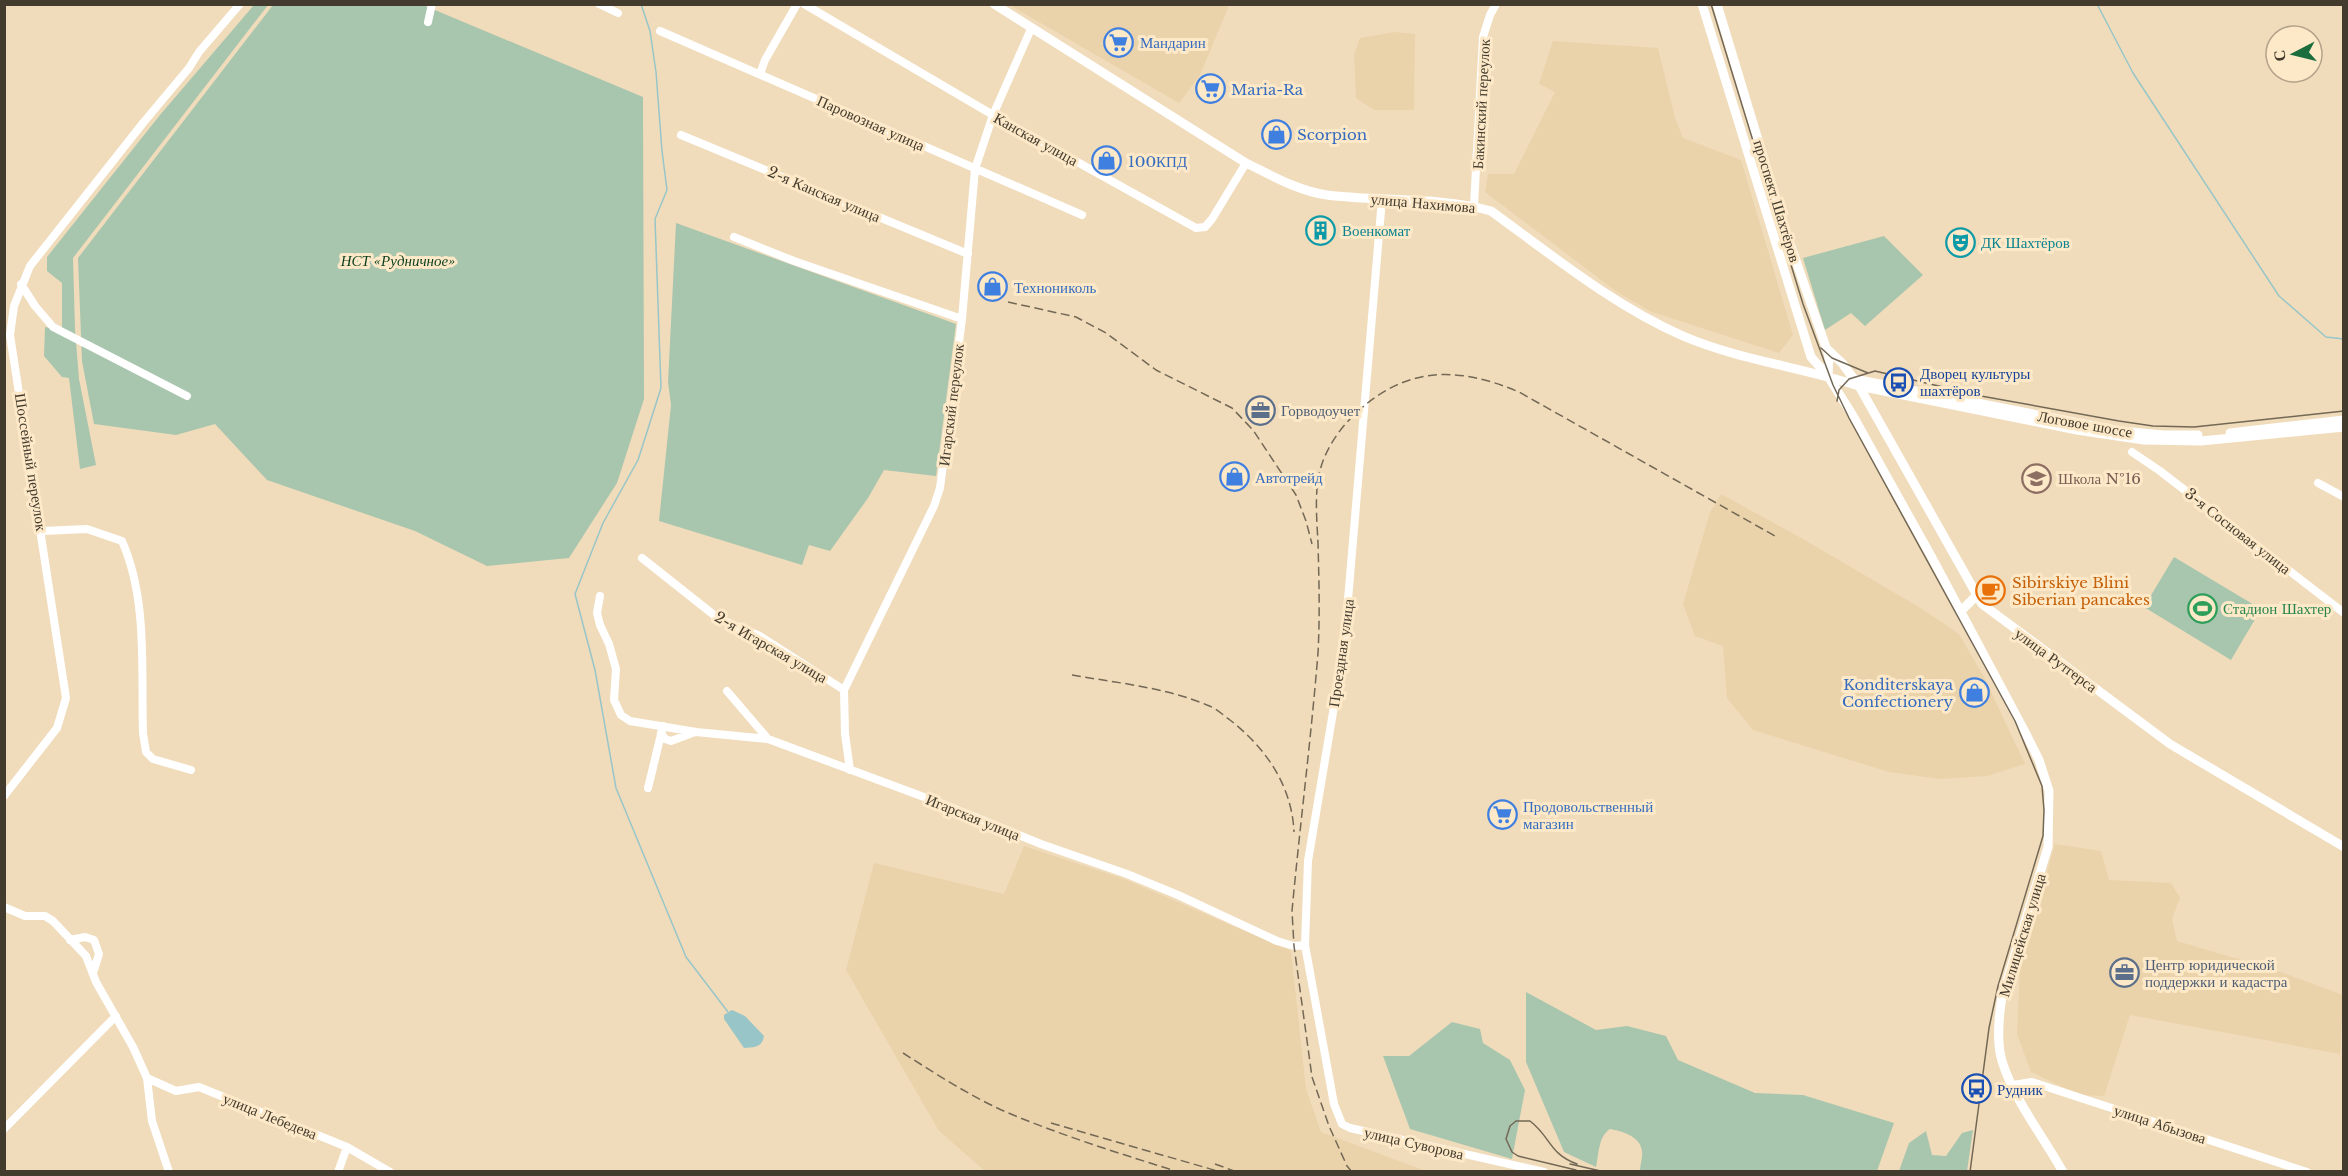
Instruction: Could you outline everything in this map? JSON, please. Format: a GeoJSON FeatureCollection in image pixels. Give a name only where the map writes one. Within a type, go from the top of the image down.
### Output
{"type":"FeatureCollection","features":[{"type":"Feature","properties":{"kind":"main road","name":"улица Нахимова"},"geometry":{"type":"LineString","coordinates":[[994,4],[1246,163],[1291,185],[1325,195],[1474,206],[1491,211],[1606,294],[1661,326],[1714,347],[1857,383]]}},
{"type":"Feature","properties":{"kind":"main road","name":"проспект Шахтёров"},"geometry":{"type":"LineString","coordinates":[[1702,4],[1811,357],[1829,377]]}},
{"type":"Feature","properties":{"kind":"main road","name":"проспект Шахтёров"},"geometry":{"type":"LineString","coordinates":[[1717,4],[1785,229],[1826,348],[1857,383]]}},
{"type":"Feature","properties":{"kind":"main road"},"geometry":{"type":"LineString","coordinates":[[1826,348],[1830,365],[1829,377],[1853,416],[1960,612],[1976,596]]}},
{"type":"Feature","properties":{"kind":"main road","name":"Логовое шоссе"},"geometry":{"type":"LineString","coordinates":[[1857,383],[2142,434],[2198,435],[2343,420]]}},
{"type":"Feature","properties":{"kind":"main road","name":"Логовое шоссе"},"geometry":{"type":"LineString","coordinates":[[1857,383],[2077,430],[2145,440],[2201,441],[2343,427]]}},
{"type":"Feature","properties":{"kind":"main road","name":"улица Рутгерса"},"geometry":{"type":"LineString","coordinates":[[1857,383],[1976,596],[1991,612],[2170,744],[2343,847]]}},
{"type":"Feature","properties":{"kind":"main road","name":"Милицейская улица"},"geometry":{"type":"LineString","coordinates":[[1960,612],[2039,760],[2049,791],[2048,847],[2002,996],[1999,1016],[2002,1061],[2013,1085],[2063,1172]]}},
{"type":"Feature","properties":{"kind":"street","name":"Шоссейный переулок"},"geometry":{"type":"LineString","coordinates":[[4,796],[57,728],[66,698],[10,335],[14,306],[30,266],[189,68],[199,52],[240,4]]}},
{"type":"Feature","properties":{"kind":"street"},"geometry":{"type":"LineString","coordinates":[[598,4],[618,14]]}},
{"type":"Feature","properties":{"kind":"street"},"geometry":{"type":"LineString","coordinates":[[760,74],[765,60],[797,4]]}},
{"type":"Feature","properties":{"kind":"street","name":"Канская улица"},"geometry":{"type":"LineString","coordinates":[[804,4],[993,115],[1196,228],[1205,227],[1212,219],[1246,163]]}},
{"type":"Feature","properties":{"kind":"street","name":"Бакинский переулок"},"geometry":{"type":"LineString","coordinates":[[1474,206],[1483,37],[1496,4]]}},
{"type":"Feature","properties":{"kind":"street"},"geometry":{"type":"LineString","coordinates":[[428,22],[432,5]]}},
{"type":"Feature","properties":{"kind":"street","name":"Игарский переулок"},"geometry":{"type":"LineString","coordinates":[[850,771],[845,734],[844,690],[934,506],[940,489],[962,319],[975,169],[993,115],[1031,29]]}},
{"type":"Feature","properties":{"kind":"street","name":"Паровозная улица"},"geometry":{"type":"LineString","coordinates":[[660,31],[1082,216]]}},
{"type":"Feature","properties":{"kind":"street","name":"2-я Канская улица"},"geometry":{"type":"LineString","coordinates":[[681,135],[968,254]]}},
{"type":"Feature","properties":{"kind":"street","name":"Проездная улица"},"geometry":{"type":"LineString","coordinates":[[1334,1104],[1305,945],[1308,861],[1344,647],[1382,199]]}},
{"type":"Feature","properties":{"kind":"street"},"geometry":{"type":"LineString","coordinates":[[734,237],[794,261],[962,319]]}},
{"type":"Feature","properties":{"kind":"street"},"geometry":{"type":"LineString","coordinates":[[21,284],[52,327],[187,396]]}},
{"type":"Feature","properties":{"kind":"street","name":"3-я Сосновая улица"},"geometry":{"type":"LineString","coordinates":[[2132,452],[2343,613]]}},
{"type":"Feature","properties":{"kind":"street"},"geometry":{"type":"LineString","coordinates":[[2318,483],[2343,497]]}},
{"type":"Feature","properties":{"kind":"street"},"geometry":{"type":"LineString","coordinates":[[42,531],[87,529],[122,541],[136,585],[140,615],[143,733],[147,752],[153,759],[191,770]]}},
{"type":"Feature","properties":{"kind":"street","name":"2-я Игарская улица"},"geometry":{"type":"LineString","coordinates":[[642,558],[719,618],[760,636],[844,690]]}},
{"type":"Feature","properties":{"kind":"street","name":"Игарская улица"},"geometry":{"type":"LineString","coordinates":[[600,596],[597,613],[616,669],[614,700],[621,715],[630,721],[662,730],[768,739],[940,803],[1041,844],[1127,874],[1277,941],[1294,946],[1305,945]]}},
{"type":"Feature","properties":{"kind":"street"},"geometry":{"type":"LineString","coordinates":[[727,691],[768,739]]}},
{"type":"Feature","properties":{"kind":"street"},"geometry":{"type":"LineString","coordinates":[[662,730],[671,741],[696,732]]}},
{"type":"Feature","properties":{"kind":"street"},"geometry":{"type":"LineString","coordinates":[[648,788],[662,730]]}},
{"type":"Feature","properties":{"kind":"street"},"geometry":{"type":"LineString","coordinates":[[4,907],[25,916],[45,916],[53,921],[86,956],[147,1078],[152,1121],[169,1172]]}},
{"type":"Feature","properties":{"kind":"street"},"geometry":{"type":"LineString","coordinates":[[70,940],[85,937],[94,940],[99,954],[93,973]]}},
{"type":"Feature","properties":{"kind":"street"},"geometry":{"type":"LineString","coordinates":[[4,1129],[116,1016]]}},
{"type":"Feature","properties":{"kind":"street","name":"улица Лебедева"},"geometry":{"type":"LineString","coordinates":[[147,1078],[176,1090],[199,1087],[347,1147],[390,1172]]}},
{"type":"Feature","properties":{"kind":"street","name":"улица Абызова"},"geometry":{"type":"LineString","coordinates":[[2013,1085],[2032,1082],[2307,1172]]}},
{"type":"Feature","properties":{"kind":"street","name":"улица Суворова"},"geometry":{"type":"LineString","coordinates":[[1334,1104],[1342,1125],[1350,1128],[1544,1172]]}},
{"type":"Feature","properties":{"kind":"street"},"geometry":{"type":"LineString","coordinates":[[338,1172],[347,1147]]}},
{"type":"Feature","properties":{"kind":"shaded area"},"geometry":{"type":"Polygon","coordinates":[[[1014,4],[1228,4],[1228,8],[1200,75],[1179,103],[1013,7],[1014,4]]]}},
{"type":"Feature","properties":{"kind":"shaded area"},"geometry":{"type":"Polygon","coordinates":[[[1395,32],[1415,34],[1414,110],[1374,110],[1356,98],[1354,55],[1360,38],[1395,32]]]}},
{"type":"Feature","properties":{"kind":"shaded area"},"geometry":{"type":"Polygon","coordinates":[[[1553,41],[1658,48],[1675,118],[1683,138],[1741,160],[1793,335],[1779,353],[1652,312],[1617,292],[1485,192],[1488,174],[1514,174],[1555,92],[1539,84],[1553,41]]]}},
{"type":"Feature","properties":{"kind":"shaded area"},"geometry":{"type":"Polygon","coordinates":[[[1721,494],[1919,607],[1959,634],[1984,677],[2025,764],[1987,776],[1940,779],[1889,772],[1753,730],[1727,698],[1723,646],[1695,636],[1683,604],[1710,512],[1721,494]]]}},
{"type":"Feature","properties":{"kind":"shaded area"},"geometry":{"type":"Polygon","coordinates":[[[2055,844],[2101,851],[2109,880],[2171,883],[2180,898],[2172,919],[2177,941],[2278,971],[2343,995],[2340,1054],[2130,1015],[2104,1096],[2080,1095],[2031,1072],[2017,1034],[2020,966],[2055,844]]]}},
{"type":"Feature","properties":{"kind":"shaded area"},"geometry":{"type":"Polygon","coordinates":[[[1024,846],[1124,879],[1291,951],[1306,1089],[1321,1132],[1426,1171],[985,1171],[939,1131],[846,970],[874,863],[1004,894],[1024,846]]]}},
{"type":"Feature","properties":{"kind":"green space"},"geometry":{"type":"Polygon","coordinates":[[[254,5],[268,5],[73,258],[79,379],[96,465],[80,469],[69,378],[62,377],[44,356],[45,327],[62,331],[62,283],[47,271],[47,257],[160,115],[254,5]]]}},
{"type":"Feature","properties":{"kind":"green space","name":"НСТ «Рудничное»"},"geometry":{"type":"Polygon","coordinates":[[[273,5],[423,5],[643,97],[644,399],[617,483],[569,558],[487,566],[415,531],[267,480],[215,424],[176,435],[94,424],[82,361],[78,258],[273,5]]]}},
{"type":"Feature","properties":{"kind":"green space"},"geometry":{"type":"Polygon","coordinates":[[[676,223],[956,324],[936,476],[884,470],[868,498],[830,551],[809,545],[802,565],[659,521],[671,405],[668,382],[676,223]]]}},
{"type":"Feature","properties":{"kind":"green space"},"geometry":{"type":"Polygon","coordinates":[[[1884,236],[1923,275],[1865,326],[1851,313],[1825,330],[1803,258],[1884,236]]]}},
{"type":"Feature","properties":{"kind":"green space","name":"Стадион Шахтер"},"geometry":{"type":"Polygon","coordinates":[[[2174,557],[2261,609],[2231,660],[2144,607],[2174,557]]]}},
{"type":"Feature","properties":{"kind":"green space"},"geometry":{"type":"Polygon","coordinates":[[[1526,992],[1596,1030],[1627,1026],[1666,1036],[1678,1060],[1755,1093],[1803,1095],[1894,1123],[1877,1171],[1640,1171],[1641,1146],[1625,1133],[1610,1129],[1601,1141],[1596,1167],[1564,1152],[1526,1062],[1526,992]]]}},
{"type":"Feature","properties":{"kind":"green space"},"geometry":{"type":"Polygon","coordinates":[[[1452,1022],[1480,1029],[1483,1043],[1510,1060],[1525,1090],[1512,1159],[1410,1129],[1383,1056],[1409,1056],[1452,1022]]]}},
{"type":"Feature","properties":{"kind":"green space"},"geometry":{"type":"Polygon","coordinates":[[[1973,1130],[1967,1171],[1899,1171],[1909,1143],[1926,1131],[1932,1155],[1946,1156],[1962,1133],[1973,1130]]]}},
{"type":"Feature","properties":{"kind":"water"},"geometry":{"type":"Polygon","coordinates":[[[732,1010],[745,1016],[764,1036],[759,1045],[744,1048],[724,1019],[724,1015],[732,1010]]]}},
{"type":"Feature","properties":{"kind":"waterway"},"geometry":{"type":"LineString","coordinates":[[641,4],[650,31],[656,72],[667,190],[655,219],[661,388],[638,460],[603,523],[575,594],[595,670],[616,788],[686,957],[728,1012]]}},
{"type":"Feature","properties":{"kind":"waterway"},"geometry":{"type":"LineString","coordinates":[[2097,4],[2133,73],[2279,296],[2326,337],[2344,339]]}},
{"type":"Feature","properties":{"kind":"tram line"},"geometry":{"type":"LineString","coordinates":[[1711,4],[1803,304],[1833,385],[2015,721],[2042,786],[2043,836],[1998,986],[1989,1028],[1970,1172]]}},
{"type":"Feature","properties":{"kind":"tram line"},"geometry":{"type":"LineString","coordinates":[[1821,348],[1832,358],[1868,373]]}},
{"type":"Feature","properties":{"kind":"tram line"},"geometry":{"type":"LineString","coordinates":[[1837,401],[1839,390],[1849,379],[1875,371],[1981,396],[2153,426],[2194,427],[2344,411]]}},
{"type":"Feature","properties":{"kind":"tram line"},"geometry":{"type":"LineString","coordinates":[[1576,1170],[1518,1156],[1512,1152],[1506,1139],[1510,1126],[1516,1121],[1530,1121],[1555,1150],[1577,1164]]}},
{"type":"Feature","properties":{"kind":"tram line"},"geometry":{"type":"LineString","coordinates":[[1570,1164],[1605,1172]]}},
{"type":"Feature","properties":{"kind":"railway"},"geometry":{"type":"LineString","coordinates":[[1008,302],[1076,317],[1106,333],[1156,370],[1232,408],[1253,430],[1296,495],[1312,544]]}},
{"type":"Feature","properties":{"kind":"railway"},"geometry":{"type":"LineString","coordinates":[[1352,1172],[1329,1126],[1312,1077],[1294,946],[1292,911],[1318,653],[1317,488],[1323,461],[1337,435],[1356,413],[1394,386],[1433,375],[1475,378],[1519,392],[1775,536]]}},
{"type":"Feature","properties":{"kind":"railway"},"geometry":{"type":"LineString","coordinates":[[1072,675],[1174,694],[1210,706],[1219,712],[1255,743],[1275,769],[1288,799],[1294,832]]}},
{"type":"Feature","properties":{"kind":"railway"},"geometry":{"type":"LineString","coordinates":[[903,1053],[966,1092],[1006,1112],[1070,1137],[1179,1172]]}},
{"type":"Feature","properties":{"kind":"railway"},"geometry":{"type":"LineString","coordinates":[[1051,1123],[1221,1172]]}},
{"type":"Feature","properties":{"kind":"railway"},"geometry":{"type":"LineString","coordinates":[[1215,1164],[1237,1172]]}},
{"type":"Feature","properties":{"kind":"place","name":"Мандарин"},"geometry":{"type":"Point","coordinates":[1119,42]}},
{"type":"Feature","properties":{"kind":"place","name":"Maria-Ra"},"geometry":{"type":"Point","coordinates":[1210,89]}},
{"type":"Feature","properties":{"kind":"place","name":"Scorpion"},"geometry":{"type":"Point","coordinates":[1276,134]}},
{"type":"Feature","properties":{"kind":"place","name":"100КПД"},"geometry":{"type":"Point","coordinates":[1107,161]}},
{"type":"Feature","properties":{"kind":"place","name":"Военкомат"},"geometry":{"type":"Point","coordinates":[1321,230]}},
{"type":"Feature","properties":{"kind":"place","name":"ДК Шахтёров"},"geometry":{"type":"Point","coordinates":[1960,242]}},
{"type":"Feature","properties":{"kind":"place","name":"Технониколь"},"geometry":{"type":"Point","coordinates":[993,287]}},
{"type":"Feature","properties":{"kind":"place","name":"Дворец культуры шахтёров"},"geometry":{"type":"Point","coordinates":[1899,382]}},
{"type":"Feature","properties":{"kind":"place","name":"Горводоучет"},"geometry":{"type":"Point","coordinates":[1260,410]}},
{"type":"Feature","properties":{"kind":"place","name":"Автотрейд"},"geometry":{"type":"Point","coordinates":[1234,477]}},
{"type":"Feature","properties":{"kind":"place","name":"Школа №16"},"geometry":{"type":"Point","coordinates":[2037,478]}},
{"type":"Feature","properties":{"kind":"place","name":"Sibirskiye Blini Siberian pancakes"},"geometry":{"type":"Point","coordinates":[1991,591]}},
{"type":"Feature","properties":{"kind":"place","name":"Стадион Шахтер"},"geometry":{"type":"Point","coordinates":[2202,608]}},
{"type":"Feature","properties":{"kind":"place","name":"Konditerskaya Confectionery"},"geometry":{"type":"Point","coordinates":[1974,693]}},
{"type":"Feature","properties":{"kind":"place","name":"Продовольственный магазин"},"geometry":{"type":"Point","coordinates":[1502,815]}},
{"type":"Feature","properties":{"kind":"place","name":"Центр юридической поддержки и кадастра"},"geometry":{"type":"Point","coordinates":[2124,973]}},
{"type":"Feature","properties":{"kind":"place","name":"Рудник"},"geometry":{"type":"Point","coordinates":[1976,1089]}}]}
